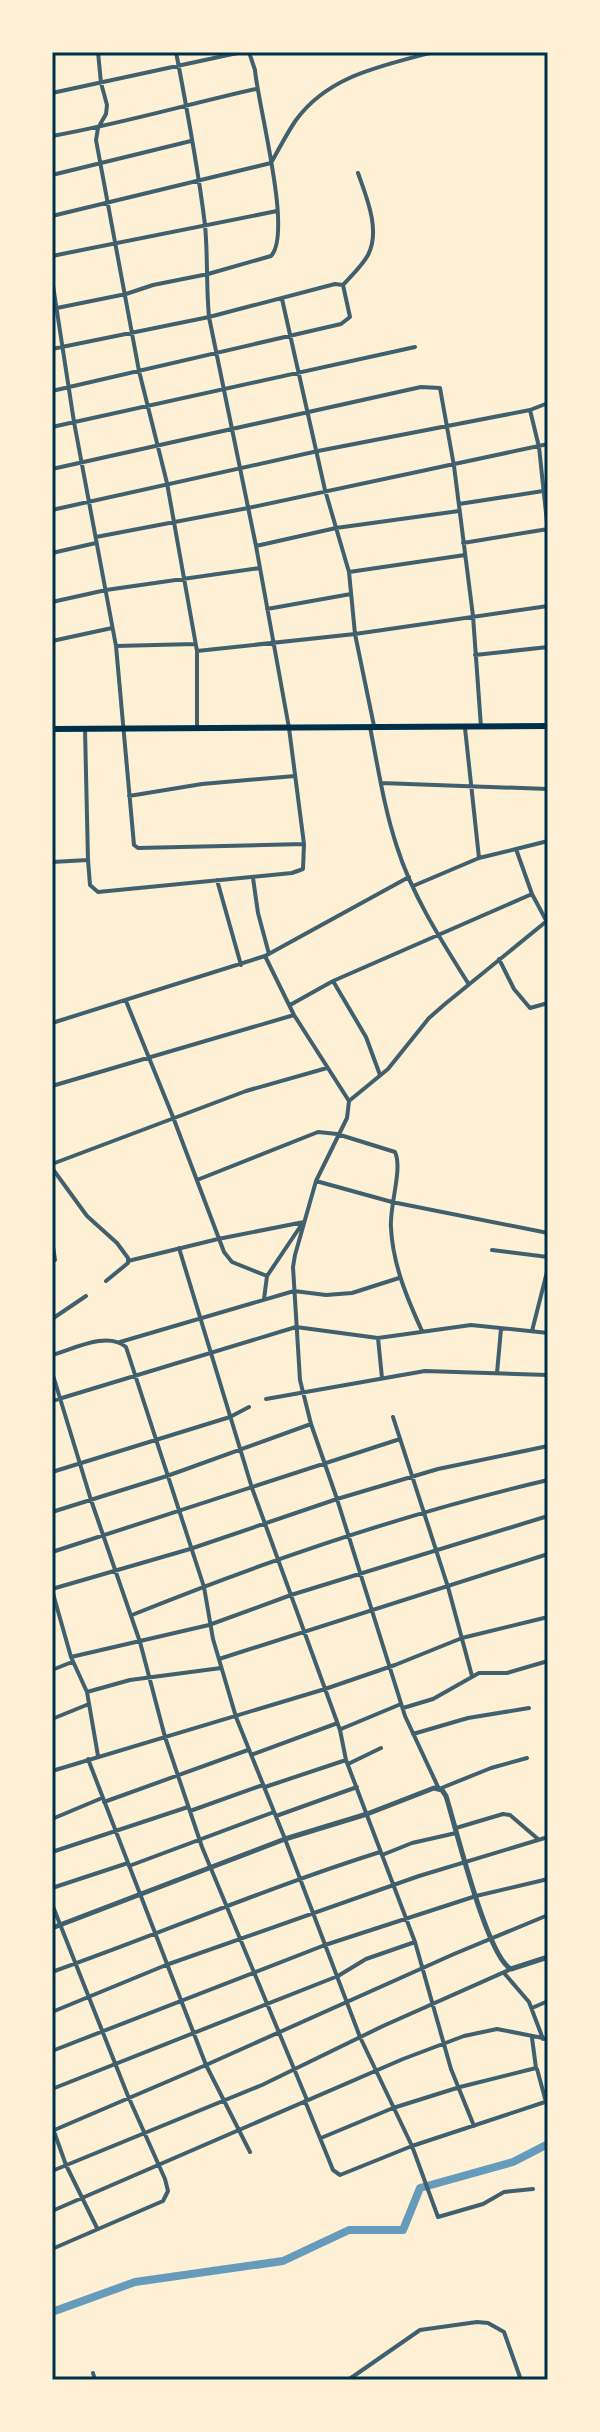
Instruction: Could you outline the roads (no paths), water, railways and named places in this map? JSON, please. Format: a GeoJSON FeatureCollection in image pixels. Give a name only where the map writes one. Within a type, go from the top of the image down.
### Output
{"type":"FeatureCollection","features":[{"type":"Feature","properties":{"kind":"main road"},"geometry":{"type":"LineString","coordinates":[[52,729],[548,726]]}},
{"type":"Feature","properties":{"kind":"street"},"geometry":{"type":"LineString","coordinates":[[98,52],[107,105],[96,140],[139,371],[167,483],[197,651],[198,729]]}},
{"type":"Feature","properties":{"kind":"street"},"geometry":{"type":"LineString","coordinates":[[85,729],[88,860],[90,885],[98,892],[301,871],[304,844],[289,728],[256,546],[215,353],[205,285],[208,274],[205,225],[176,52]]}},
{"type":"Feature","properties":{"kind":"street"},"geometry":{"type":"LineString","coordinates":[[52,93],[242,52]]}},
{"type":"Feature","properties":{"kind":"street"},"geometry":{"type":"LineString","coordinates":[[54,309],[208,274],[271,256],[278,245],[278,211],[249,52]]}},
{"type":"Feature","properties":{"kind":"street"},"geometry":{"type":"LineString","coordinates":[[52,216],[271,163],[310,104],[339,83],[361,72],[433,52]]}},
{"type":"Feature","properties":{"kind":"street"},"geometry":{"type":"LineString","coordinates":[[52,136],[98,128],[185,104],[257,89]]}},
{"type":"Feature","properties":{"kind":"street"},"geometry":{"type":"LineString","coordinates":[[52,175],[191,141]]}},
{"type":"Feature","properties":{"kind":"street"},"geometry":{"type":"LineString","coordinates":[[343,285],[367,256],[371,246],[372,224],[358,173]]}},
{"type":"Feature","properties":{"kind":"street"},"geometry":{"type":"LineString","coordinates":[[52,256],[278,211]]}},
{"type":"Feature","properties":{"kind":"street"},"geometry":{"type":"LineString","coordinates":[[52,279],[54,309],[116,646],[134,845],[138,848],[304,844]]}},
{"type":"Feature","properties":{"kind":"street"},"geometry":{"type":"LineString","coordinates":[[52,349],[209,317],[335,284],[343,285]]}},
{"type":"Feature","properties":{"kind":"street"},"geometry":{"type":"LineString","coordinates":[[52,391],[341,324],[350,320],[343,285]]}},
{"type":"Feature","properties":{"kind":"street"},"geometry":{"type":"LineString","coordinates":[[282,299],[325,490],[349,572],[355,634],[388,817],[413,886],[468,983]]}},
{"type":"Feature","properties":{"kind":"street"},"geometry":{"type":"LineString","coordinates":[[52,427],[415,347]]}},
{"type":"Feature","properties":{"kind":"street"},"geometry":{"type":"LineString","coordinates":[[52,469],[435,386],[442,391],[454,466],[473,616],[481,727]]}},
{"type":"Feature","properties":{"kind":"street"},"geometry":{"type":"LineString","coordinates":[[52,510],[318,451],[530,410],[548,403]]}},
{"type":"Feature","properties":{"kind":"street"},"geometry":{"type":"LineString","coordinates":[[463,543],[548,530],[539,447],[530,410]]}},
{"type":"Feature","properties":{"kind":"street"},"geometry":{"type":"LineString","coordinates":[[52,553],[173,521],[454,466],[548,444]]}},
{"type":"Feature","properties":{"kind":"street"},"geometry":{"type":"LineString","coordinates":[[459,504],[545,495]]}},
{"type":"Feature","properties":{"kind":"street"},"geometry":{"type":"LineString","coordinates":[[256,546],[336,528],[460,511]]}},
{"type":"Feature","properties":{"kind":"street"},"geometry":{"type":"LineString","coordinates":[[349,572],[465,555]]}},
{"type":"Feature","properties":{"kind":"street"},"geometry":{"type":"LineString","coordinates":[[52,602],[106,590],[260,568]]}},
{"type":"Feature","properties":{"kind":"street"},"geometry":{"type":"LineString","coordinates":[[267,609],[351,594]]}},
{"type":"Feature","properties":{"kind":"street"},"geometry":{"type":"LineString","coordinates":[[197,651],[355,634],[548,606]]}},
{"type":"Feature","properties":{"kind":"street"},"geometry":{"type":"LineString","coordinates":[[52,641],[112,628]]}},
{"type":"Feature","properties":{"kind":"street"},"geometry":{"type":"LineString","coordinates":[[116,646],[195,644]]}},
{"type":"Feature","properties":{"kind":"street"},"geometry":{"type":"LineString","coordinates":[[475,655],[548,647]]}},
{"type":"Feature","properties":{"kind":"street"},"geometry":{"type":"LineString","coordinates":[[465,728],[479,858]]}},
{"type":"Feature","properties":{"kind":"street"},"geometry":{"type":"LineString","coordinates":[[129,796],[202,784],[295,776]]}},
{"type":"Feature","properties":{"kind":"street"},"geometry":{"type":"LineString","coordinates":[[381,783],[548,789]]}},
{"type":"Feature","properties":{"kind":"street"},"geometry":{"type":"LineString","coordinates":[[413,886],[479,858],[548,841]]}},
{"type":"Feature","properties":{"kind":"street"},"geometry":{"type":"LineString","coordinates":[[349,1101],[380,1075],[429,1018],[468,983],[547,922],[532,894],[516,849]]}},
{"type":"Feature","properties":{"kind":"street"},"geometry":{"type":"LineString","coordinates":[[52,862],[88,860]]}},
{"type":"Feature","properties":{"kind":"street"},"geometry":{"type":"LineString","coordinates":[[253,877],[267,955],[294,1015],[349,1101],[347,1118],[316,1181],[293,1267],[302,1392],[402,1706],[439,1789],[446,1796],[491,1939],[501,1962],[511,1969]]}},
{"type":"Feature","properties":{"kind":"street"},"geometry":{"type":"LineString","coordinates":[[52,1023],[267,955],[409,877]]}},
{"type":"Feature","properties":{"kind":"street"},"geometry":{"type":"LineString","coordinates":[[217,880],[241,965]]}},
{"type":"Feature","properties":{"kind":"street"},"geometry":{"type":"LineString","coordinates":[[290,1005],[333,981],[532,894]]}},
{"type":"Feature","properties":{"kind":"street"},"geometry":{"type":"LineString","coordinates":[[499,959],[514,989],[530,1008],[548,1003]]}},
{"type":"Feature","properties":{"kind":"street"},"geometry":{"type":"LineString","coordinates":[[333,981],[366,1037],[380,1075]]}},
{"type":"Feature","properties":{"kind":"street"},"geometry":{"type":"LineString","coordinates":[[126,1001],[218,1239],[232,1262],[267,1276]]}},
{"type":"Feature","properties":{"kind":"street"},"geometry":{"type":"LineString","coordinates":[[52,1086],[294,1015]]}},
{"type":"Feature","properties":{"kind":"street"},"geometry":{"type":"LineString","coordinates":[[128,1261],[125,1251],[87,1216],[52,1166],[173,1117],[246,1091],[327,1068]]}},
{"type":"Feature","properties":{"kind":"street"},"geometry":{"type":"LineString","coordinates":[[197,1180],[313,1133],[337,1134],[395,1152],[397,1160],[390,1226],[399,1278],[422,1331]]}},
{"type":"Feature","properties":{"kind":"street"},"geometry":{"type":"LineString","coordinates":[[316,1181],[392,1202],[548,1233]]}},
{"type":"Feature","properties":{"kind":"street"},"geometry":{"type":"LineString","coordinates":[[106,1281],[128,1261],[304,1222]]}},
{"type":"Feature","properties":{"kind":"street"},"geometry":{"type":"LineString","coordinates":[[264,1299],[267,1276],[304,1222]]}},
{"type":"Feature","properties":{"kind":"street"},"geometry":{"type":"LineString","coordinates":[[52,1240],[56,1253],[52,1261]]}},
{"type":"Feature","properties":{"kind":"street"},"geometry":{"type":"LineString","coordinates":[[179,1248],[252,1488],[340,1730],[347,1762],[415,1942],[444,2044],[474,2126]]}},
{"type":"Feature","properties":{"kind":"street"},"geometry":{"type":"LineString","coordinates":[[492,1250],[548,1257]]}},
{"type":"Feature","properties":{"kind":"street"},"geometry":{"type":"LineString","coordinates":[[532,1331],[548,1268]]}},
{"type":"Feature","properties":{"kind":"street"},"geometry":{"type":"LineString","coordinates":[[120,1342],[294,1291],[326,1295],[352,1293],[399,1278]]}},
{"type":"Feature","properties":{"kind":"street"},"geometry":{"type":"LineString","coordinates":[[52,1319],[86,1296]]}},
{"type":"Feature","properties":{"kind":"street"},"geometry":{"type":"LineString","coordinates":[[52,1401],[296,1327],[378,1338],[471,1325],[548,1333]]}},
{"type":"Feature","properties":{"kind":"street"},"geometry":{"type":"LineString","coordinates":[[497,1373],[501,1329]]}},
{"type":"Feature","properties":{"kind":"street"},"geometry":{"type":"LineString","coordinates":[[378,1338],[382,1378]]}},
{"type":"Feature","properties":{"kind":"street"},"geometry":{"type":"LineString","coordinates":[[52,1355],[108,1339],[126,1347],[204,1587],[209,1625],[236,1717],[360,2037],[412,2146],[438,2217],[483,2204],[504,2192],[533,2189]]}},
{"type":"Feature","properties":{"kind":"street"},"geometry":{"type":"LineString","coordinates":[[266,1399],[425,1371],[548,1375]]}},
{"type":"Feature","properties":{"kind":"street"},"geometry":{"type":"LineString","coordinates":[[52,1372],[102,1535],[132,1615],[165,1737],[199,1840],[336,2175],[547,2101],[536,2068],[532,2038]]}},
{"type":"Feature","properties":{"kind":"street"},"geometry":{"type":"LineString","coordinates":[[52,1472],[230,1417],[249,1407]]}},
{"type":"Feature","properties":{"kind":"street"},"geometry":{"type":"LineString","coordinates":[[393,1417],[448,1587],[472,1676]]}},
{"type":"Feature","properties":{"kind":"street"},"geometry":{"type":"LineString","coordinates":[[52,1512],[167,1476],[311,1424]]}},
{"type":"Feature","properties":{"kind":"street"},"geometry":{"type":"LineString","coordinates":[[52,1552],[400,1439]]}},
{"type":"Feature","properties":{"kind":"street"},"geometry":{"type":"LineString","coordinates":[[98,1756],[87,1692],[72,1659],[52,1589],[190,1549],[412,1477],[471,1460],[548,1446]]}},
{"type":"Feature","properties":{"kind":"street"},"geometry":{"type":"LineString","coordinates":[[132,1615],[424,1510],[548,1480]]}},
{"type":"Feature","properties":{"kind":"street"},"geometry":{"type":"LineString","coordinates":[[52,1670],[72,1659],[209,1625],[291,1595],[548,1516]]}},
{"type":"Feature","properties":{"kind":"street"},"geometry":{"type":"LineString","coordinates":[[219,1659],[548,1554]]}},
{"type":"Feature","properties":{"kind":"street"},"geometry":{"type":"LineString","coordinates":[[52,1771],[325,1689],[462,1638],[548,1617]]}},
{"type":"Feature","properties":{"kind":"street"},"geometry":{"type":"LineString","coordinates":[[340,1730],[402,1706],[433,1699],[479,1673],[507,1673],[548,1661]]}},
{"type":"Feature","properties":{"kind":"street"},"geometry":{"type":"LineString","coordinates":[[87,1692],[150,1678],[221,1668]]}},
{"type":"Feature","properties":{"kind":"street"},"geometry":{"type":"LineString","coordinates":[[52,1719],[89,1704]]}},
{"type":"Feature","properties":{"kind":"street"},"geometry":{"type":"LineString","coordinates":[[413,1734],[468,1718],[529,1708]]}},
{"type":"Feature","properties":{"kind":"street"},"geometry":{"type":"LineString","coordinates":[[52,1819],[336,1723]]}},
{"type":"Feature","properties":{"kind":"street"},"geometry":{"type":"LineString","coordinates":[[52,1852],[347,1762],[381,1748]]}},
{"type":"Feature","properties":{"kind":"street"},"geometry":{"type":"LineString","coordinates":[[52,1928],[285,1839],[527,1758]]}},
{"type":"Feature","properties":{"kind":"street"},"geometry":{"type":"LineString","coordinates":[[88,1759],[192,2033],[250,2152]]}},
{"type":"Feature","properties":{"kind":"street"},"geometry":{"type":"LineString","coordinates":[[52,1888],[357,1787]]}},
{"type":"Feature","properties":{"kind":"street"},"geometry":{"type":"LineString","coordinates":[[52,1972],[299,1877],[503,1814],[510,1815],[538,1839]]}},
{"type":"Feature","properties":{"kind":"street"},"geometry":{"type":"LineString","coordinates":[[52,2012],[166,1965],[465,1861],[548,1837]]}},
{"type":"Feature","properties":{"kind":"street"},"geometry":{"type":"LineString","coordinates":[[52,2051],[325,1945],[476,1896],[548,1879]]}},
{"type":"Feature","properties":{"kind":"street"},"geometry":{"type":"LineString","coordinates":[[52,1904],[128,2096],[165,2179],[167,2197],[52,2249]]}},
{"type":"Feature","properties":{"kind":"street"},"geometry":{"type":"LineString","coordinates":[[97,2228],[52,2129],[548,1915]]}},
{"type":"Feature","properties":{"kind":"street"},"geometry":{"type":"LineString","coordinates":[[52,2089],[338,1976],[366,1959],[415,1942]]}},
{"type":"Feature","properties":{"kind":"street"},"geometry":{"type":"LineString","coordinates":[[52,2171],[294,2070],[511,1969],[548,1957]]}},
{"type":"Feature","properties":{"kind":"street"},"geometry":{"type":"LineString","coordinates":[[52,2211],[306,2100],[471,2034],[497,2029],[545,2039],[532,2008],[503,1973]]}},
{"type":"Feature","properties":{"kind":"street"},"geometry":{"type":"LineString","coordinates":[[532,2008],[548,2001]]}},
{"type":"Feature","properties":{"kind":"street"},"geometry":{"type":"LineString","coordinates":[[321,2138],[393,2108],[536,2068]]}},
{"type":"Feature","properties":{"kind":"street"},"geometry":{"type":"LineString","coordinates":[[348,2380],[420,2330],[477,2322],[488,2323],[504,2332],[521,2380]]}},
{"type":"Feature","properties":{"kind":"street"},"geometry":{"type":"LineString","coordinates":[[93,2373],[95,2380]]}},
{"type":"Feature","properties":{"kind":"waterway"},"geometry":{"type":"LineString","coordinates":[[52,2312],[135,2282],[283,2261],[349,2230],[403,2230],[420,2188],[513,2162],[548,2144]]}}]}
